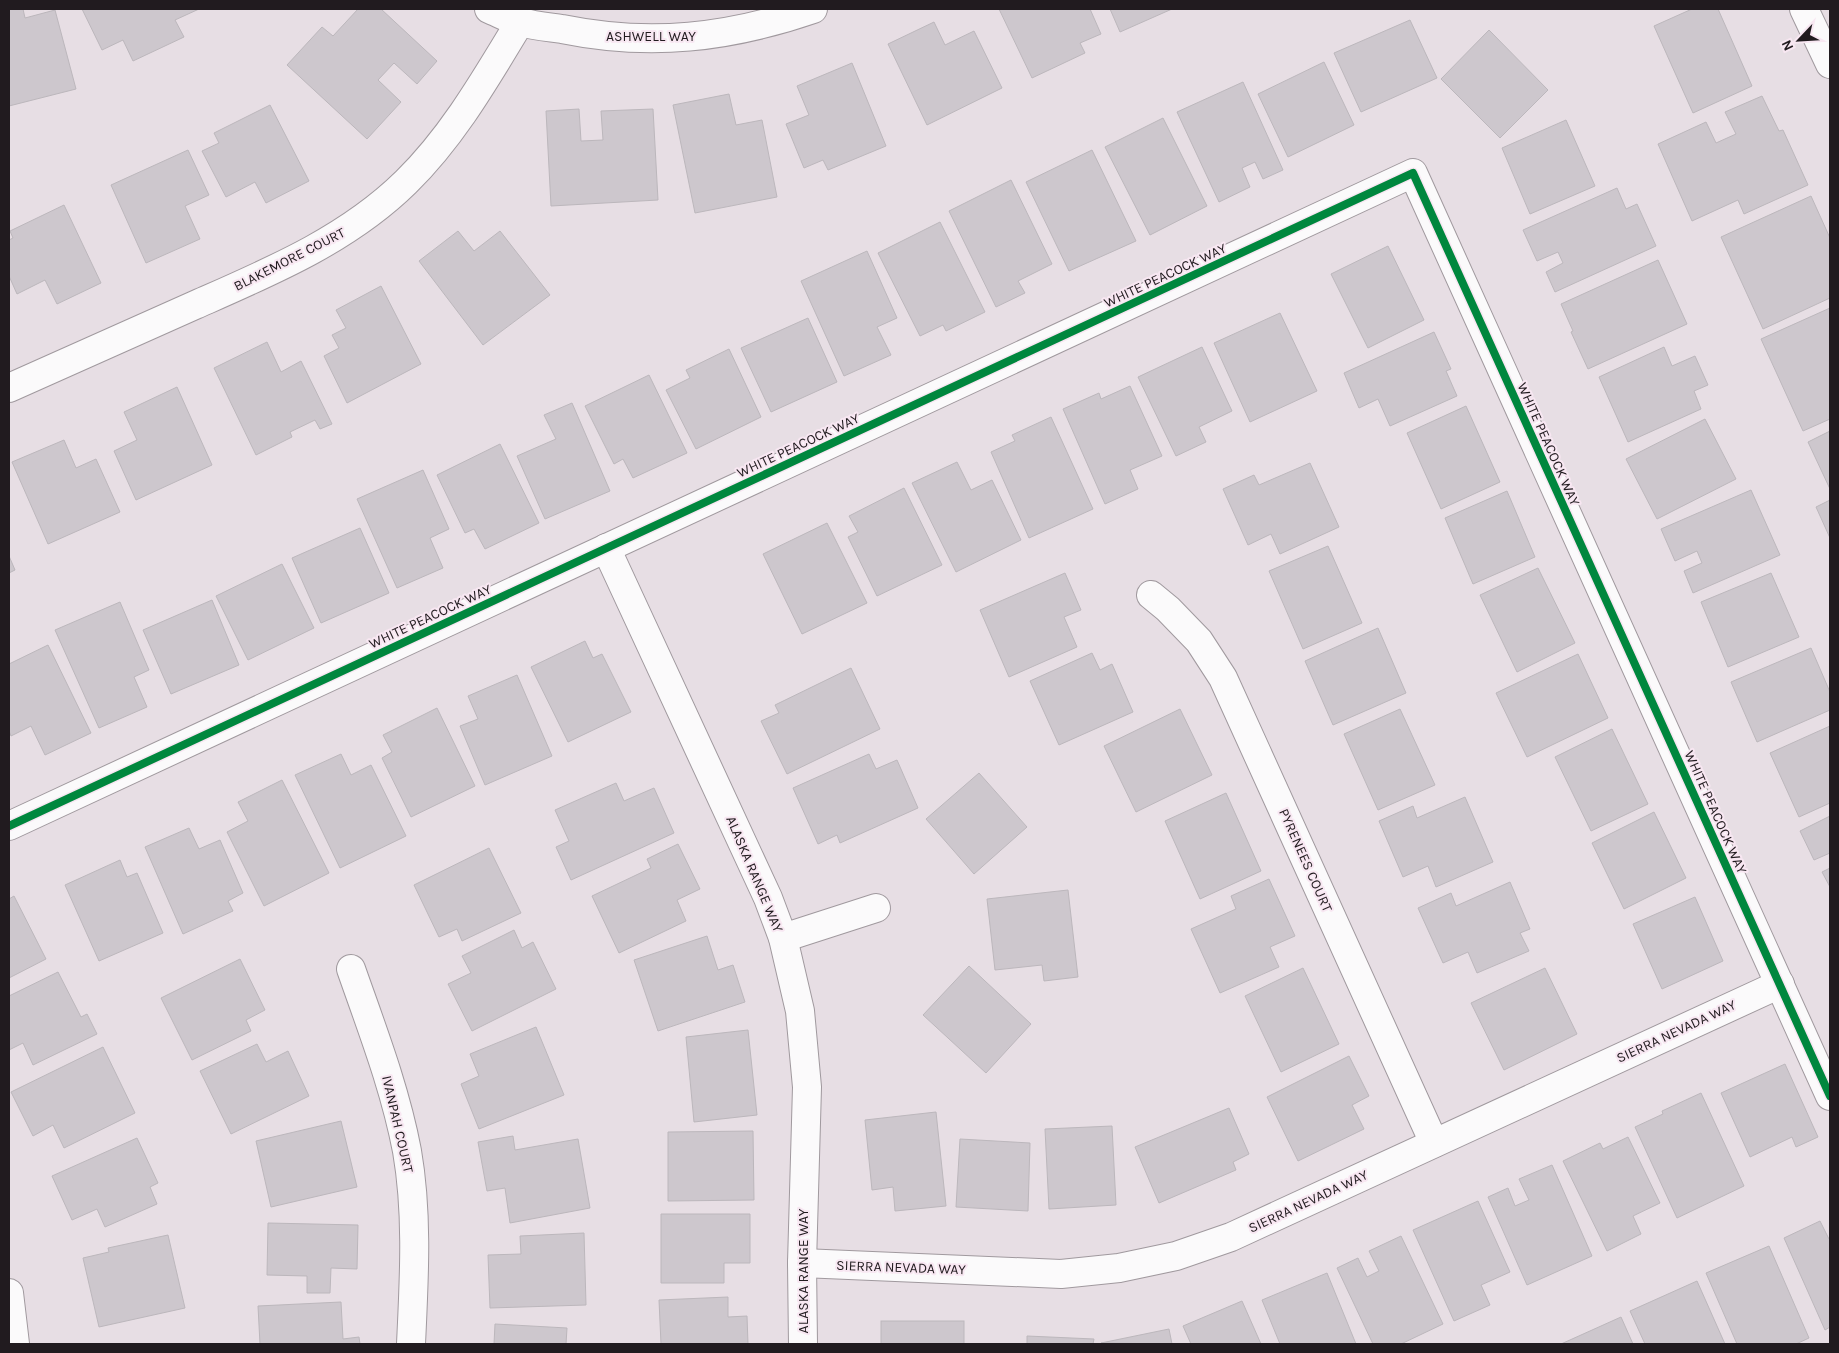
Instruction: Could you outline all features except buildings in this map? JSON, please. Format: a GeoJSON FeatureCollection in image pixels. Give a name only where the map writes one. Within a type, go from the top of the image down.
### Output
{"type":"FeatureCollection","features":[{"type":"Feature","properties":{"kind":"street","name":"ASHWELL WAY"},"geometry":{"type":"LineString","coordinates":[[489,9],[520,22],[623,38],[662,39],[702,36],[740,30],[779,21],[813,9]]}},
{"type":"Feature","properties":{"kind":"street"},"geometry":{"type":"LineString","coordinates":[[1804,9],[1830,64]]}},
{"type":"Feature","properties":{"kind":"street","name":"BLAKEMORE COURT"},"geometry":{"type":"LineString","coordinates":[[9,388],[280,267],[347,230],[392,195],[432,155],[456,125],[520,22]]}},
{"type":"Feature","properties":{"kind":"street","name":"WHITE PEACOCK WAY"},"geometry":{"type":"LineString","coordinates":[[9,826],[1413,173],[1830,1096]]}},
{"type":"Feature","properties":{"kind":"street","name":"ALASKA RANGE WAY"},"geometry":{"type":"LineString","coordinates":[[606,548],[768,898],[783,938],[800,1010],[807,1087],[802,1263],[802,1344]]}},
{"type":"Feature","properties":{"kind":"street","name":"PYRENEES COURT"},"geometry":{"type":"LineString","coordinates":[[1151,596],[1168,609],[1199,641],[1223,678],[1434,1143]]}},
{"type":"Feature","properties":{"kind":"street"},"geometry":{"type":"LineString","coordinates":[[783,938],[876,908]]}},
{"type":"Feature","properties":{"kind":"street","name":"IVANPAH COURT"},"geometry":{"type":"LineString","coordinates":[[351,969],[388,1075],[406,1150],[412,1189],[414,1266],[411,1344]]}},
{"type":"Feature","properties":{"kind":"street","name":"SIERRA NEVADA WAY"},"geometry":{"type":"LineString","coordinates":[[802,1263],[1061,1274],[1119,1268],[1176,1256],[1231,1237],[1780,984]]}},
{"type":"Feature","properties":{"kind":"street"},"geometry":{"type":"LineString","coordinates":[[9,1293],[15,1344]]}},
{"type":"Feature","properties":{"kind":"cycle path"},"geometry":{"type":"LineString","coordinates":[[9,826],[1413,173],[1830,1096]]}}]}
